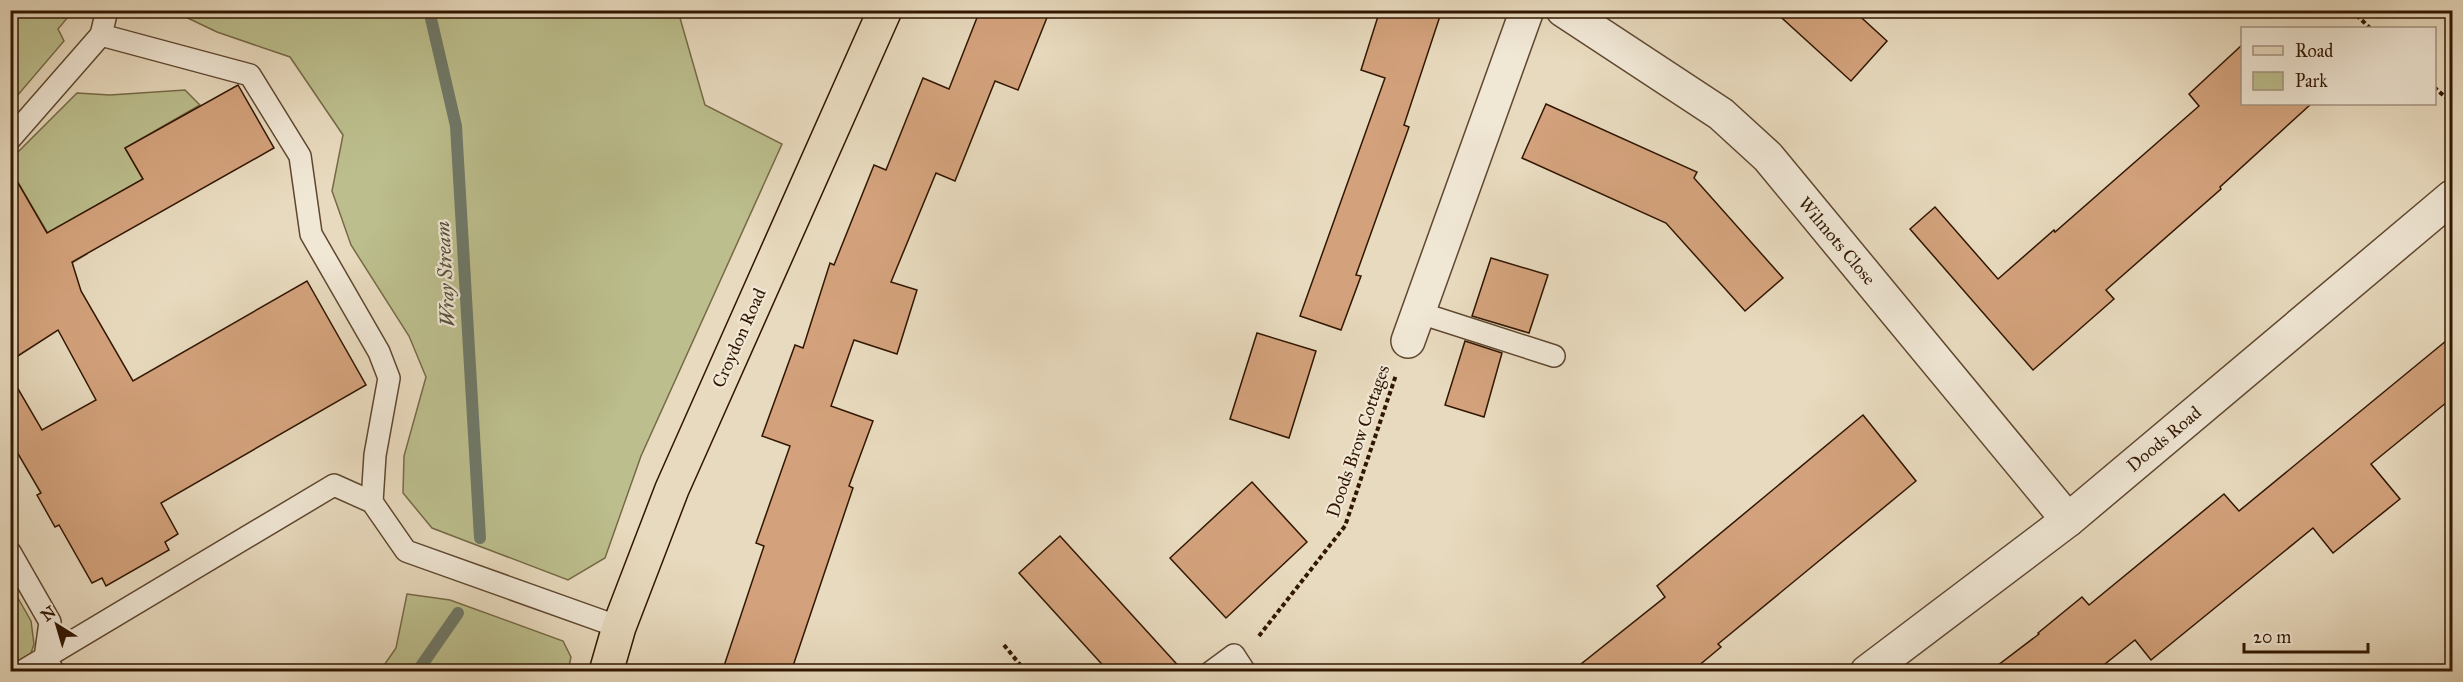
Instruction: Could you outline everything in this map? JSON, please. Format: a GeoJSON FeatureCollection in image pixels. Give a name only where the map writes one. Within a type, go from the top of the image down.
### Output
{"type":"FeatureCollection","features":[{"type":"Feature","properties":{"kind":"main road","name":"Croydon Road"},"geometry":{"type":"LineString","coordinates":[[606,672],[619,627],[672,489],[884,11]]}},
{"type":"Feature","properties":{"kind":"street"},"geometry":{"type":"LineString","coordinates":[[1412,326],[1527,10]]}},
{"type":"Feature","properties":{"kind":"street","name":"Wilmots Close"},"geometry":{"type":"LineString","coordinates":[[1563,10],[1721,114],[1768,158],[2068,519]]}},
{"type":"Feature","properties":{"kind":"street","name":"Doods Road"},"geometry":{"type":"LineString","coordinates":[[1867,672],[2068,519],[2452,196]]}},
{"type":"Feature","properties":{"kind":"lane"},"geometry":{"type":"LineString","coordinates":[[10,139],[101,35],[107,10]]}},
{"type":"Feature","properties":{"kind":"lane"},"geometry":{"type":"LineString","coordinates":[[101,35],[250,75],[300,156],[311,234],[379,352],[390,378],[375,456],[372,502]]}},
{"type":"Feature","properties":{"kind":"lane"},"geometry":{"type":"LineString","coordinates":[[1412,326],[1554,356]]}},
{"type":"Feature","properties":{"kind":"lane"},"geometry":{"type":"LineString","coordinates":[[21,672],[50,665],[334,485],[372,502],[406,551],[619,627]]}},
{"type":"Feature","properties":{"kind":"lane"},"geometry":{"type":"LineString","coordinates":[[10,552],[50,622],[50,665]]}},
{"type":"Feature","properties":{"kind":"lane"},"geometry":{"type":"LineString","coordinates":[[1211,672],[1240,663]]}},
{"type":"Feature","properties":{"kind":"path"},"geometry":{"type":"LineString","coordinates":[[2350,10],[2369,27]]}},
{"type":"Feature","properties":{"kind":"path"},"geometry":{"type":"LineString","coordinates":[[2436,89],[2452,103]]}},
{"type":"Feature","properties":{"kind":"path","name":"Doods Brow Cottages"},"geometry":{"type":"LineString","coordinates":[[1240,663],[1345,526],[1412,326]]}},
{"type":"Feature","properties":{"kind":"path"},"geometry":{"type":"LineString","coordinates":[[1004,645],[1026,672]]}},
{"type":"Feature","properties":{"kind":"green space"},"geometry":{"type":"Polygon","coordinates":[[[11,10],[73,11],[58,29],[64,41],[11,103],[11,10]]]}},
{"type":"Feature","properties":{"kind":"green space"},"geometry":{"type":"Polygon","coordinates":[[[173,11],[678,11],[705,105],[782,144],[641,456],[605,558],[568,580],[432,528],[403,493],[404,456],[426,377],[409,336],[351,245],[332,191],[343,135],[290,57],[217,32],[173,11]]]}},
{"type":"Feature","properties":{"kind":"green space"},"geometry":{"type":"Polygon","coordinates":[[[185,90],[200,105],[125,148],[143,179],[69,221],[87,254],[67,266],[16,179],[12,158],[77,93],[110,95],[185,90]]]}},
{"type":"Feature","properties":{"kind":"green space"},"geometry":{"type":"Polygon","coordinates":[[[10,584],[31,621],[34,644],[25,671],[11,671],[10,584]]]}},
{"type":"Feature","properties":{"kind":"green space"},"geometry":{"type":"Polygon","coordinates":[[[407,594],[450,600],[563,641],[571,657],[568,671],[380,671],[396,648],[407,594]]]}},
{"type":"Feature","properties":{"kind":"building"},"geometry":{"type":"Polygon","coordinates":[[[980,10],[1050,10],[1018,90],[995,81],[955,181],[936,173],[891,282],[917,290],[897,354],[854,340],[831,406],[873,421],[849,486],[853,488],[791,672],[722,672],[764,546],[756,543],[790,446],[762,436],[795,345],[803,348],[830,263],[834,265],[874,165],[886,170],[923,78],[949,89],[980,10]]]}},
{"type":"Feature","properties":{"kind":"building"},"geometry":{"type":"Polygon","coordinates":[[[1380,10],[1442,10],[1404,125],[1409,127],[1356,275],[1361,276],[1341,330],[1300,316],[1385,78],[1361,70],[1380,10]]]}},
{"type":"Feature","properties":{"kind":"building"},"geometry":{"type":"Polygon","coordinates":[[[1773,10],[1853,10],[1887,41],[1851,81],[1773,10]]]}},
{"type":"Feature","properties":{"kind":"building"},"geometry":{"type":"Polygon","coordinates":[[[2241,46],[2241,105],[2310,105],[2220,187],[2221,189],[2106,290],[2114,299],[2033,370],[1910,229],[1935,207],[1998,279],[2199,106],[2189,94],[2241,46]]]}},
{"type":"Feature","properties":{"kind":"building"},"geometry":{"type":"Polygon","coordinates":[[[238,85],[274,148],[72,262],[81,291],[133,381],[307,281],[366,385],[161,503],[178,534],[165,542],[169,550],[106,586],[102,578],[92,583],[59,525],[55,527],[37,495],[41,493],[10,440],[10,375],[42,430],[96,400],[58,330],[10,361],[10,169],[47,233],[143,179],[125,148],[238,85]]]}},
{"type":"Feature","properties":{"kind":"building"},"geometry":{"type":"Polygon","coordinates":[[[1546,104],[1697,172],[1694,178],[1783,278],[1745,311],[1666,223],[1522,158],[1546,104]]]}},
{"type":"Feature","properties":{"kind":"building"},"geometry":{"type":"Polygon","coordinates":[[[1491,258],[1548,275],[1529,333],[1472,316],[1491,258]]]}},
{"type":"Feature","properties":{"kind":"building"},"geometry":{"type":"Polygon","coordinates":[[[1257,333],[1316,351],[1289,438],[1230,419],[1257,333]]]}},
{"type":"Feature","properties":{"kind":"building"},"geometry":{"type":"Polygon","coordinates":[[[2452,336],[2452,398],[2371,464],[2400,499],[2333,553],[2313,528],[2151,660],[2135,640],[2095,672],[1989,672],[2039,634],[2082,597],[2089,605],[2224,494],[2239,511],[2452,336]]]}},
{"type":"Feature","properties":{"kind":"building"},"geometry":{"type":"Polygon","coordinates":[[[1465,341],[1502,353],[1484,417],[1445,405],[1465,341]]]}},
{"type":"Feature","properties":{"kind":"building"},"geometry":{"type":"Polygon","coordinates":[[[1863,415],[1916,481],[1718,644],[1721,647],[1691,672],[1571,672],[1665,597],[1657,586],[1863,415]]]}},
{"type":"Feature","properties":{"kind":"building"},"geometry":{"type":"Polygon","coordinates":[[[1252,482],[1307,542],[1226,618],[1170,558],[1252,482]]]}},
{"type":"Feature","properties":{"kind":"building"},"geometry":{"type":"Polygon","coordinates":[[[1060,536],[1184,672],[1109,672],[1019,573],[1060,536]]]}},
{"type":"Feature","properties":{"kind":"waterway","name":"Wray Stream"},"geometry":{"type":"LineString","coordinates":[[429,10],[456,126],[480,538]]}},
{"type":"Feature","properties":{"kind":"waterway","name":"Wray Stream"},"geometry":{"type":"LineString","coordinates":[[417,672],[458,613]]}}]}
